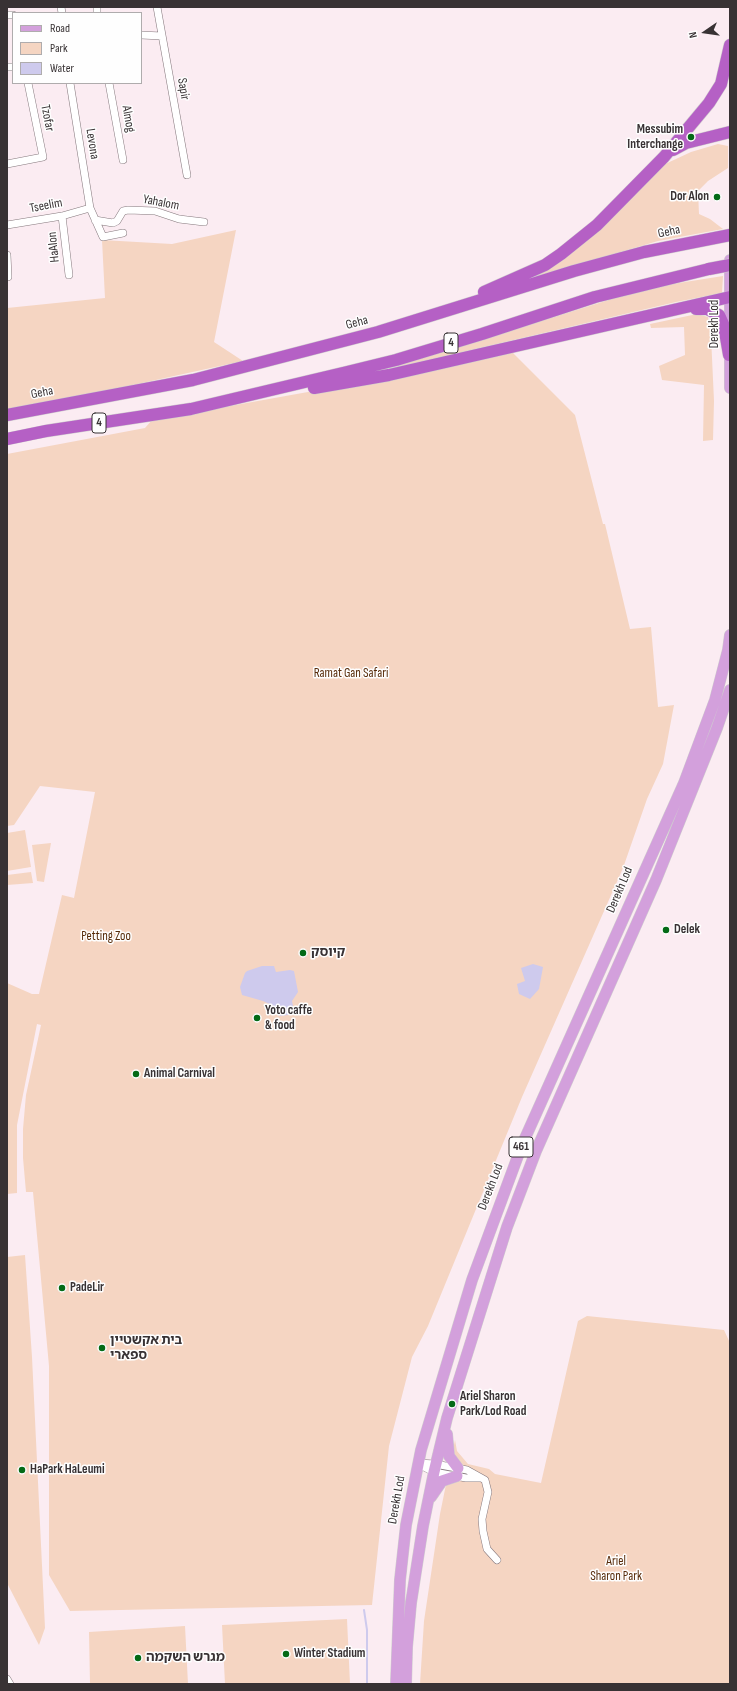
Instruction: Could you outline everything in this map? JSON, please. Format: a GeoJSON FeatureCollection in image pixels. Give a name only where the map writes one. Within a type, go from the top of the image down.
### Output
{"type":"FeatureCollection","features":[{"type":"Feature","properties":{"kind":"highway"},"geometry":{"type":"LineString","coordinates":[[378,332],[491,289],[545,265],[597,225],[664,157],[710,103],[721,84],[730,45]]}},
{"type":"Feature","properties":{"kind":"highway"},"geometry":{"type":"LineString","coordinates":[[664,157],[686,143],[730,132]]}},
{"type":"Feature","properties":{"kind":"highway","name":"Geha"},"geometry":{"type":"LineString","coordinates":[[7,415],[192,380],[378,332],[574,271],[664,247],[730,235]]}},
{"type":"Feature","properties":{"kind":"highway","name":"4"},"geometry":{"type":"LineString","coordinates":[[7,439],[46,431],[191,409],[396,360],[596,297],[730,265]]}},
{"type":"Feature","properties":{"kind":"highway"},"geometry":{"type":"LineString","coordinates":[[191,409],[389,375],[729,297]]}},
{"type":"Feature","properties":{"kind":"highway"},"geometry":{"type":"LineString","coordinates":[[601,326],[636,321],[698,308],[707,309],[719,315],[724,326],[729,355]]}},
{"type":"Feature","properties":{"kind":"main road","name":"Derekh Lod"},"geometry":{"type":"LineString","coordinates":[[730,260],[730,388]]}},
{"type":"Feature","properties":{"kind":"main road","name":"Derekh Lod"},"geometry":{"type":"LineString","coordinates":[[396,1684],[400,1580],[406,1525],[418,1463],[456,1332],[490,1228],[540,1103],[684,783],[715,700],[728,650],[730,635]]}},
{"type":"Feature","properties":{"kind":"main road","name":"461"},"geometry":{"type":"LineString","coordinates":[[406,1684],[407,1647],[411,1603],[427,1505],[435,1468],[448,1418],[507,1227],[523,1183],[656,880],[680,815],[715,734],[730,690]]}},
{"type":"Feature","properties":{"kind":"main road"},"geometry":{"type":"LineString","coordinates":[[427,1505],[442,1481],[458,1472],[448,1452],[448,1418]]}},
{"type":"Feature","properties":{"kind":"street","name":"Sapir"},"geometry":{"type":"LineString","coordinates":[[157,7],[187,175]]}},
{"type":"Feature","properties":{"kind":"street"},"geometry":{"type":"LineString","coordinates":[[142,35],[162,36]]}},
{"type":"Feature","properties":{"kind":"street","name":"Tzofar"},"geometry":{"type":"LineString","coordinates":[[7,164],[43,157],[28,84]]}},
{"type":"Feature","properties":{"kind":"street","name":"Levona"},"geometry":{"type":"LineString","coordinates":[[70,84],[90,208],[103,237],[123,233]]}},
{"type":"Feature","properties":{"kind":"street","name":"Almog"},"geometry":{"type":"LineString","coordinates":[[109,84],[123,160]]}},
{"type":"Feature","properties":{"kind":"street","name":"Tseelim"},"geometry":{"type":"LineString","coordinates":[[7,226],[62,216],[90,208]]}},
{"type":"Feature","properties":{"kind":"street","name":"Yahalom"},"geometry":{"type":"LineString","coordinates":[[95,220],[113,223],[117,221],[123,211],[128,210],[155,211],[179,219],[204,222]]}},
{"type":"Feature","properties":{"kind":"street","name":"HaAlon"},"geometry":{"type":"LineString","coordinates":[[62,216],[69,275]]}},
{"type":"Feature","properties":{"kind":"street"},"geometry":{"type":"LineString","coordinates":[[7,255],[8,277]]}},
{"type":"Feature","properties":{"kind":"street"},"geometry":{"type":"LineString","coordinates":[[418,1463],[484,1478],[488,1488],[482,1519],[482,1531],[487,1549],[497,1560]]}},
{"type":"Feature","properties":{"kind":"street"},"geometry":{"type":"LineString","coordinates":[[7,1679],[10,1684]]}},
{"type":"Feature","properties":{"kind":"green space"},"geometry":{"type":"Polygon","coordinates":[[[718,144],[728,146],[728,168],[708,181],[698,191],[699,214],[710,219],[723,229],[658,241],[512,284],[538,274],[663,165],[691,152],[718,144]]]}},
{"type":"Feature","properties":{"kind":"green space"},"geometry":{"type":"Polygon","coordinates":[[[236,230],[214,342],[243,361],[64,400],[7,410],[7,308],[105,298],[102,240],[172,244],[236,230]]]}},
{"type":"Feature","properties":{"kind":"green space"},"geometry":{"type":"Polygon","coordinates":[[[723,276],[722,293],[676,302],[381,371],[647,288],[723,276]]]}},
{"type":"Feature","properties":{"kind":"green space"},"geometry":{"type":"Polygon","coordinates":[[[697,314],[708,317],[711,336],[714,401],[713,440],[703,441],[704,385],[662,380],[659,366],[685,355],[684,327],[651,328],[650,324],[697,314]]]}},
{"type":"Feature","properties":{"kind":"green space","name":"Ramat Gan Safari"},"geometry":{"type":"Polygon","coordinates":[[[511,351],[575,415],[603,524],[605,524],[630,629],[651,627],[658,707],[674,705],[663,764],[647,799],[623,868],[522,1097],[428,1326],[412,1357],[389,1446],[372,1605],[70,1611],[49,1575],[49,1366],[33,1192],[26,1192],[23,1158],[23,1129],[26,1095],[41,1025],[37,1024],[17,1125],[17,1193],[7,1194],[7,983],[32,994],[39,994],[62,895],[74,898],[95,792],[40,786],[14,825],[7,826],[7,454],[145,428],[152,420],[319,390],[511,351]]]}},
{"type":"Feature","properties":{"kind":"green space"},"geometry":{"type":"Polygon","coordinates":[[[25,830],[31,867],[7,871],[7,833],[25,830]]]}},
{"type":"Feature","properties":{"kind":"green space"},"geometry":{"type":"Polygon","coordinates":[[[51,843],[44,882],[37,881],[32,845],[51,843]]]}},
{"type":"Feature","properties":{"kind":"green space"},"geometry":{"type":"Polygon","coordinates":[[[31,872],[33,883],[7,885],[7,875],[31,872]]]}},
{"type":"Feature","properties":{"kind":"green space","name":"HaPark HaLeumi"},"geometry":{"type":"Polygon","coordinates":[[[25,1255],[32,1357],[45,1628],[39,1645],[7,1583],[7,1257],[25,1255]]]}},
{"type":"Feature","properties":{"kind":"green space","name":"Ariel Sharon Park"},"geometry":{"type":"Polygon","coordinates":[[[587,1316],[724,1330],[730,1343],[730,1684],[420,1684],[424,1621],[440,1514],[455,1440],[457,1451],[468,1464],[489,1469],[495,1474],[541,1483],[578,1321],[587,1316]]]}},
{"type":"Feature","properties":{"kind":"green space","name":"Winter Stadium"},"geometry":{"type":"Polygon","coordinates":[[[347,1619],[350,1684],[225,1684],[222,1625],[347,1619]]]}},
{"type":"Feature","properties":{"kind":"green space","name":"מגרש השקמה"},"geometry":{"type":"Polygon","coordinates":[[[185,1626],[188,1684],[90,1684],[89,1632],[185,1626]]]}},
{"type":"Feature","properties":{"kind":"water"},"geometry":{"type":"Polygon","coordinates":[[[533,964],[543,967],[539,989],[530,999],[519,994],[517,984],[525,981],[521,968],[533,964]]]}},
{"type":"Feature","properties":{"kind":"water"},"geometry":{"type":"Polygon","coordinates":[[[262,966],[274,966],[276,972],[290,970],[294,971],[298,992],[292,1001],[293,1006],[288,1015],[280,1016],[274,1013],[276,1007],[263,1001],[242,995],[240,987],[245,973],[262,966]]]}},
{"type":"Feature","properties":{"kind":"waterway"},"geometry":{"type":"LineString","coordinates":[[364,1610],[367,1630],[367,1684]]}},
{"type":"Feature","properties":{"kind":"place","name":"Messubim Interchange"},"geometry":{"type":"Point","coordinates":[691,137]}},
{"type":"Feature","properties":{"kind":"place","name":"Dor Alon"},"geometry":{"type":"Point","coordinates":[717,197]}},
{"type":"Feature","properties":{"kind":"place","name":"Delek"},"geometry":{"type":"Point","coordinates":[666,930]}},
{"type":"Feature","properties":{"kind":"place","name":"קיוסק"},"geometry":{"type":"Point","coordinates":[303,953]}},
{"type":"Feature","properties":{"kind":"place","name":"Yoto caffe & food"},"geometry":{"type":"Point","coordinates":[257,1018]}},
{"type":"Feature","properties":{"kind":"place","name":"Animal Carnival"},"geometry":{"type":"Point","coordinates":[136,1074]}},
{"type":"Feature","properties":{"kind":"place","name":"PadeLir"},"geometry":{"type":"Point","coordinates":[62,1288]}},
{"type":"Feature","properties":{"kind":"place","name":"בית אקשטיין ספארי"},"geometry":{"type":"Point","coordinates":[102,1348]}},
{"type":"Feature","properties":{"kind":"place","name":"Ariel Sharon Park/Lod Road"},"geometry":{"type":"Point","coordinates":[452,1404]}},
{"type":"Feature","properties":{"kind":"place","name":"HaPark HaLeumi"},"geometry":{"type":"Point","coordinates":[22,1470]}},
{"type":"Feature","properties":{"kind":"place","name":"Winter Stadium"},"geometry":{"type":"Point","coordinates":[286,1654]}},
{"type":"Feature","properties":{"kind":"place","name":"מגרש השקמה"},"geometry":{"type":"Point","coordinates":[138,1658]}},
{"type":"Feature","properties":{"kind":"park label","name":"Petting Zoo"},"geometry":{"type":"Point","coordinates":[106,937]}}]}
